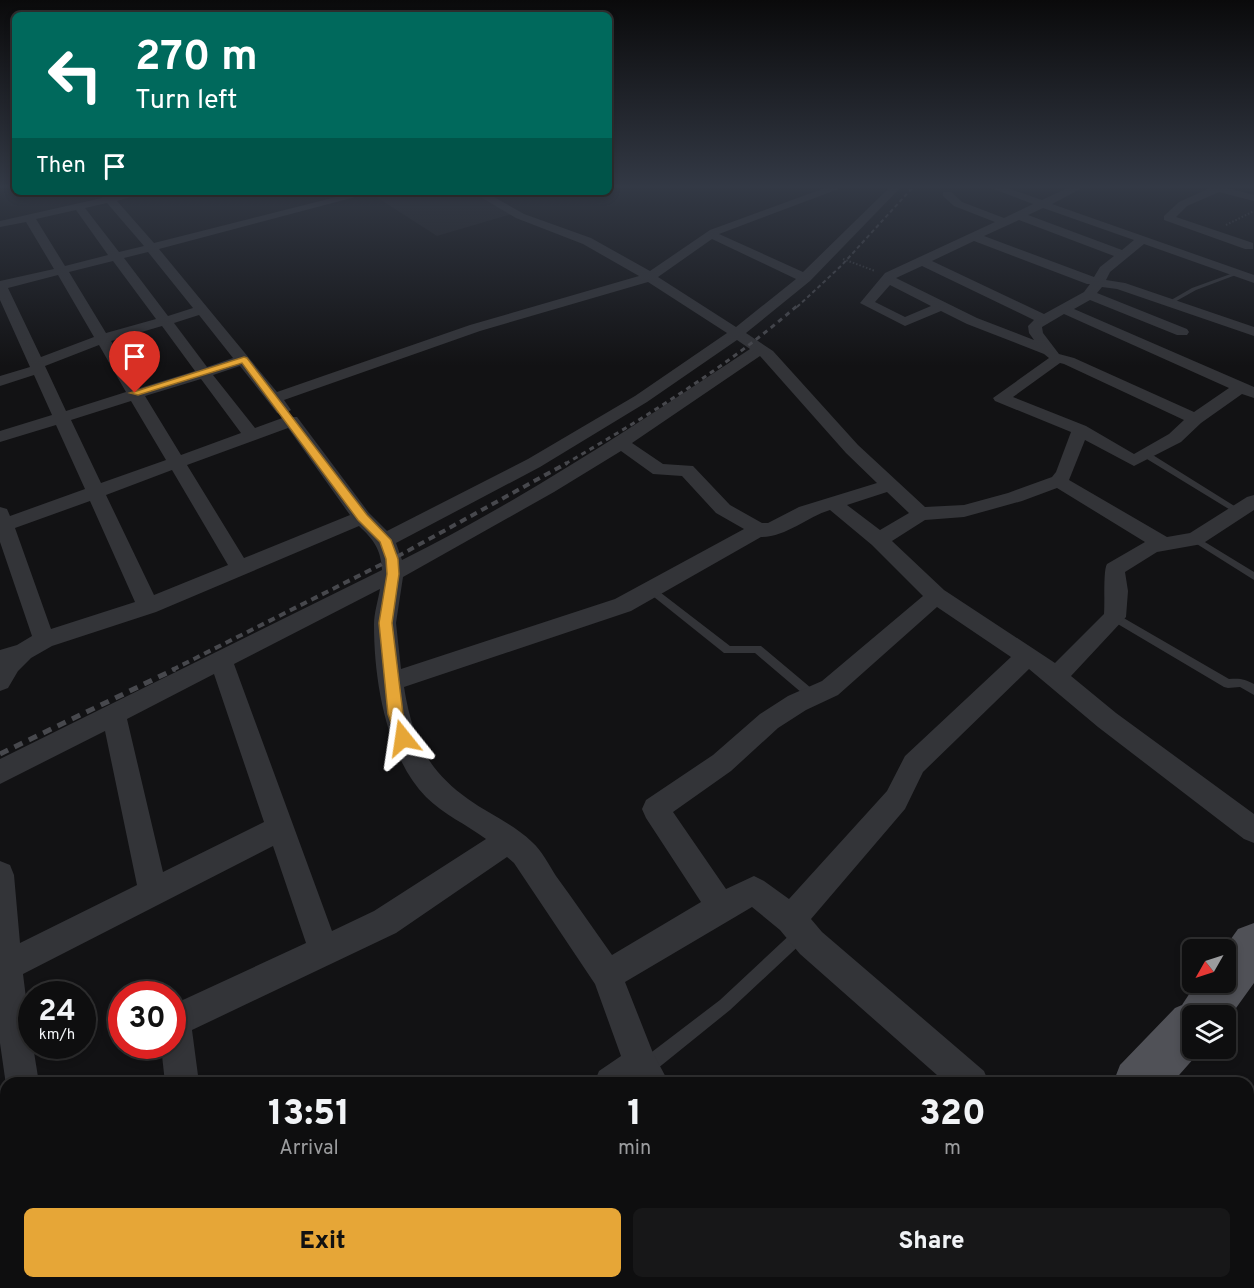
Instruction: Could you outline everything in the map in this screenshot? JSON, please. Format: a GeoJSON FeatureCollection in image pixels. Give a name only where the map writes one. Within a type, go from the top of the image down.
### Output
{"type":"FeatureCollection","features":[{"type":"Feature","properties":{"kind":"main road"},"geometry":{"type":"LineString","coordinates":[[1209,1005],[1254,945]]}},
{"type":"Feature","properties":{"kind":"main road"},"geometry":{"type":"LineString","coordinates":[[1143,1077],[1182,1035]]}},
{"type":"Feature","properties":{"kind":"street"},"geometry":{"type":"LineString","coordinates":[[45,245],[240,568]]}},
{"type":"Feature","properties":{"kind":"street"},"geometry":{"type":"LineString","coordinates":[[108,245],[251,435]]}},
{"type":"Feature","properties":{"kind":"street"},"geometry":{"type":"LineString","coordinates":[[148,245],[275,398],[362,518],[385,540],[392,559],[393,574],[385,623],[400,730],[417,766],[435,788],[459,808],[509,840],[524,853],[607,975],[645,1072],[630,1077]]}},
{"type":"Feature","properties":{"kind":"street"},"geometry":{"type":"LineString","coordinates":[[148,606],[0,286],[162,245]]}},
{"type":"Feature","properties":{"kind":"street"},"geometry":{"type":"LineString","coordinates":[[594,245],[650,278],[768,354],[852,449],[921,514]]}},
{"type":"Feature","properties":{"kind":"street"},"geometry":{"type":"LineString","coordinates":[[275,398],[475,328],[650,278],[695,245]]}},
{"type":"Feature","properties":{"kind":"street"},"geometry":{"type":"LineString","coordinates":[[734,245],[805,278]]}},
{"type":"Feature","properties":{"kind":"street"},"geometry":{"type":"LineString","coordinates":[[385,540],[534,464],[641,399],[737,333],[805,278],[839,245]]}},
{"type":"Feature","properties":{"kind":"street"},"geometry":{"type":"LineString","coordinates":[[942,306],[905,321],[867,303],[890,278],[956,245]]}},
{"type":"Feature","properties":{"kind":"street"},"geometry":{"type":"LineString","coordinates":[[996,245],[1099,282],[1120,286],[1252,330]]}},
{"type":"Feature","properties":{"kind":"street"},"geometry":{"type":"LineString","coordinates":[[1109,245],[1128,252]]}},
{"type":"Feature","properties":{"kind":"street"},"geometry":{"type":"LineString","coordinates":[[1053,354],[1035,329],[1038,323],[1089,295],[1099,282],[1104,270],[1136,245]]}},
{"type":"Feature","properties":{"kind":"street"},"geometry":{"type":"LineString","coordinates":[[1160,245],[1254,279]]}},
{"type":"Feature","properties":{"kind":"street"},"geometry":{"type":"LineString","coordinates":[[922,261],[974,285],[1015,308],[1044,319]]}},
{"type":"Feature","properties":{"kind":"street"},"geometry":{"type":"LineString","coordinates":[[1238,273],[1254,265]]}},
{"type":"Feature","properties":{"kind":"street"},"geometry":{"type":"LineString","coordinates":[[890,278],[942,306],[1195,419]]}},
{"type":"Feature","properties":{"kind":"street"},"geometry":{"type":"LineString","coordinates":[[1089,295],[1182,332]]}},
{"type":"Feature","properties":{"kind":"street"},"geometry":{"type":"LineString","coordinates":[[1063,309],[1247,390]]}},
{"type":"Feature","properties":{"kind":"street"},"geometry":{"type":"LineString","coordinates":[[0,381],[102,339],[203,310]]}},
{"type":"Feature","properties":{"kind":"street"},"geometry":{"type":"LineString","coordinates":[[1156,349],[1207,316]]}},
{"type":"Feature","properties":{"kind":"street"},"geometry":{"type":"LineString","coordinates":[[0,772],[393,574],[547,488],[621,443],[760,349]]}},
{"type":"Feature","properties":{"kind":"street"},"geometry":{"type":"LineString","coordinates":[[1053,354],[1001,398],[1080,429],[1134,460],[1175,438],[1195,419],[1247,390]]}},
{"type":"Feature","properties":{"kind":"street"},"geometry":{"type":"LineString","coordinates":[[0,437],[244,360]]}},
{"type":"Feature","properties":{"kind":"street"},"geometry":{"type":"LineString","coordinates":[[44,640],[2,518],[95,492],[291,421]]}},
{"type":"Feature","properties":{"kind":"street"},"geometry":{"type":"LineString","coordinates":[[879,540],[921,514],[964,511],[1015,497],[1058,481],[1064,474],[1080,429]]}},
{"type":"Feature","properties":{"kind":"street"},"geometry":{"type":"LineString","coordinates":[[621,443],[659,470],[687,470],[723,508],[758,530]]}},
{"type":"Feature","properties":{"kind":"street"},"geometry":{"type":"LineString","coordinates":[[1058,481],[1117,513],[1164,544]]}},
{"type":"Feature","properties":{"kind":"street"},"geometry":{"type":"LineString","coordinates":[[392,682],[623,605],[758,530],[771,531],[806,511],[889,485]]}},
{"type":"Feature","properties":{"kind":"street"},"geometry":{"type":"LineString","coordinates":[[832,503],[879,540],[936,596],[1029,655],[1107,720],[1254,830]]}},
{"type":"Feature","properties":{"kind":"street"},"geometry":{"type":"LineString","coordinates":[[1056,676],[1115,617],[1117,591],[1114,569],[1151,547],[1195,540],[1247,507]]}},
{"type":"Feature","properties":{"kind":"street"},"geometry":{"type":"LineString","coordinates":[[0,681],[10,664],[44,640],[148,606],[362,518]]}},
{"type":"Feature","properties":{"kind":"street"},"geometry":{"type":"LineString","coordinates":[[721,907],[655,809],[722,763],[769,721],[797,703],[830,688],[936,596]]}},
{"type":"Feature","properties":{"kind":"street"},"geometry":{"type":"LineString","coordinates":[[0,659],[24,652]]}},
{"type":"Feature","properties":{"kind":"street"},"geometry":{"type":"LineString","coordinates":[[797,926],[896,800],[914,764],[1029,655]]}},
{"type":"Feature","properties":{"kind":"street"},"geometry":{"type":"LineString","coordinates":[[221,661],[324,952]]}},
{"type":"Feature","properties":{"kind":"street"},"geometry":{"type":"LineString","coordinates":[[114,716],[153,893]]}},
{"type":"Feature","properties":{"kind":"street"},"geometry":{"type":"LineString","coordinates":[[6,966],[280,828]]}},
{"type":"Feature","properties":{"kind":"street"},"geometry":{"type":"LineString","coordinates":[[181,1077],[174,1021],[385,922],[509,840]]}},
{"type":"Feature","properties":{"kind":"street"},"geometry":{"type":"LineString","coordinates":[[0,875],[6,966],[21,1077]]}},
{"type":"Feature","properties":{"kind":"street"},"geometry":{"type":"LineString","coordinates":[[607,975],[721,907],[754,891],[797,926],[918,1038],[965,1077]]}},
{"type":"Feature","properties":{"kind":"lane"},"geometry":{"type":"LineString","coordinates":[[1169,303],[1194,289],[1238,273]]}},
{"type":"Feature","properties":{"kind":"lane"},"geometry":{"type":"LineString","coordinates":[[1145,454],[1247,507]]}},
{"type":"Feature","properties":{"kind":"lane"},"geometry":{"type":"LineString","coordinates":[[1195,540],[1254,577]]}},
{"type":"Feature","properties":{"kind":"lane"},"geometry":{"type":"LineString","coordinates":[[652,590],[728,650],[757,649],[814,697]]}},
{"type":"Feature","properties":{"kind":"lane"},"geometry":{"type":"LineString","coordinates":[[1115,617],[1228,684],[1241,682],[1254,690]]}},
{"type":"Feature","properties":{"kind":"lane"},"geometry":{"type":"LineString","coordinates":[[645,1072],[724,1005],[797,926]]}},
{"type":"Feature","properties":{"kind":"path"},"geometry":{"type":"LineString","coordinates":[[830,254],[890,278]]}},
{"type":"Feature","properties":{"kind":"railway"},"geometry":{"type":"LineString","coordinates":[[797,307],[860,245]]}},
{"type":"Feature","properties":{"kind":"railway"},"geometry":{"type":"LineString","coordinates":[[565,464],[685,390],[771,328],[798,305]]}},
{"type":"Feature","properties":{"kind":"railway"},"geometry":{"type":"LineString","coordinates":[[172,670],[402,554],[567,463]]}},
{"type":"Feature","properties":{"kind":"railway"},"geometry":{"type":"LineString","coordinates":[[0,754],[175,669]]}},
{"type":"Feature","properties":{"kind":"route"},"geometry":{"type":"LineString","coordinates":[[135,393],[244,360],[275,398],[362,518],[385,540],[392,559],[393,574],[385,623],[387,650],[396,714],[403,738]]}}]}
